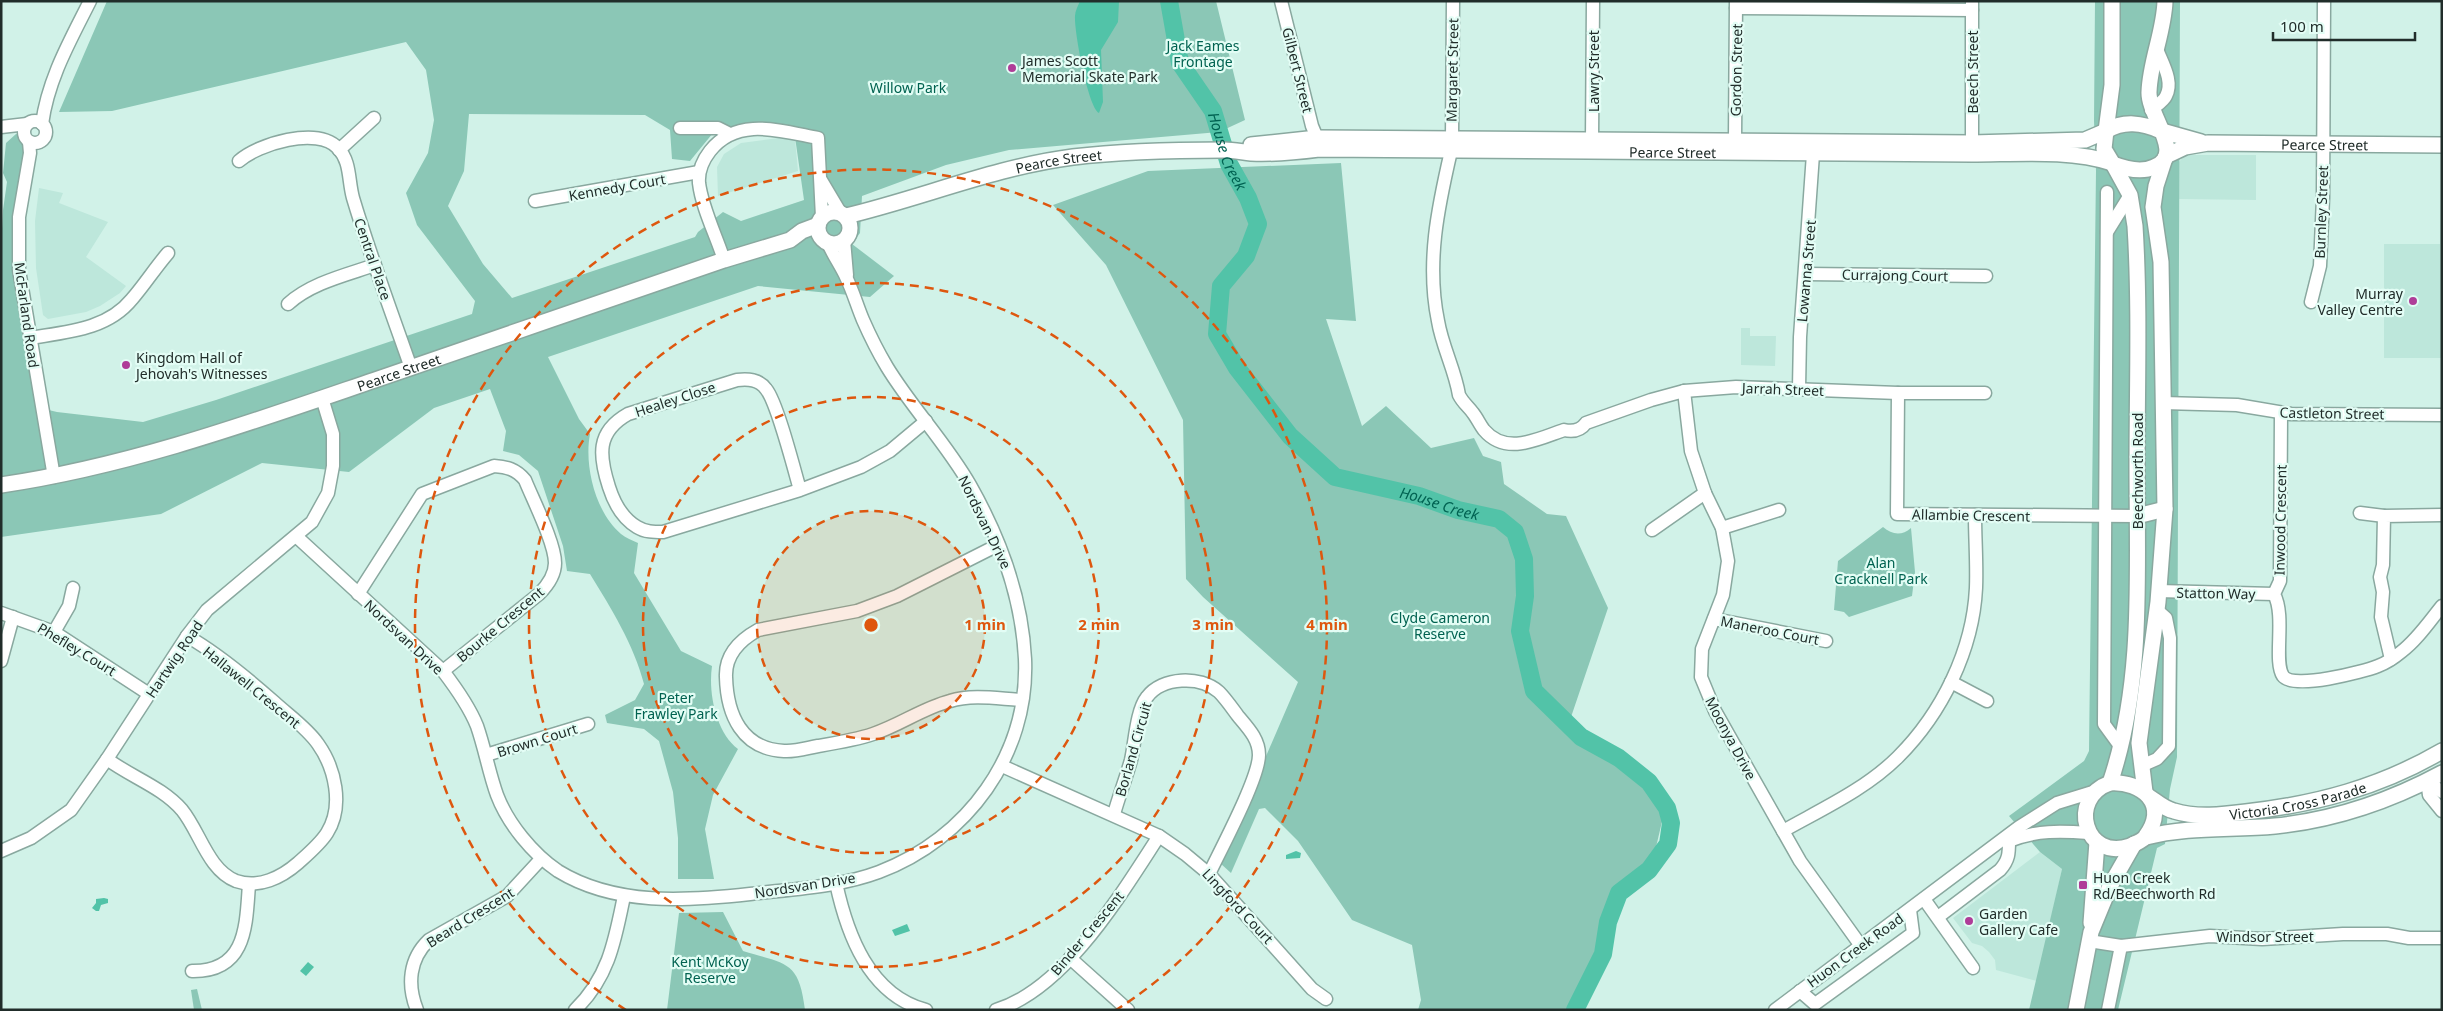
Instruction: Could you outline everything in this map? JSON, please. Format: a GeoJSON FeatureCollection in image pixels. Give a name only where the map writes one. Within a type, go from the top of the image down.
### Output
{"type":"FeatureCollection","features":[{"type":"Feature","properties":{"kind":"main road"},"geometry":{"type":"LineString","coordinates":[[2112,1],[2112,85],[2104,149],[2112,164],[2143,170],[2157,166],[2165,157],[2167,144],[2151,110],[2149,86],[2165,1]]}},
{"type":"Feature","properties":{"kind":"main road"},"geometry":{"type":"LineString","coordinates":[[2106,131],[2130,123],[2146,125],[2161,131]]}},
{"type":"Feature","properties":{"kind":"main road","name":"Pearce Street"},"geometry":{"type":"LineString","coordinates":[[1972,148],[2085,140],[2106,131]]}},
{"type":"Feature","properties":{"kind":"main road","name":"Pearce Street"},"geometry":{"type":"LineString","coordinates":[[2161,131],[2208,143]]}},
{"type":"Feature","properties":{"kind":"main road","name":"Pearce Street"},"geometry":{"type":"LineString","coordinates":[[1451,145],[1592,140],[1813,148],[1972,148],[2071,155],[2094,158],[2112,164]]}},
{"type":"Feature","properties":{"kind":"main road","name":"Pearce Street"},"geometry":{"type":"LineString","coordinates":[[2165,157],[2185,147],[2208,143],[2442,145]]}},
{"type":"Feature","properties":{"kind":"main road","name":"Pearce Street"},"geometry":{"type":"LineString","coordinates":[[843,214],[890,206],[970,179],[1041,162],[1106,154],[1232,150],[1249,145],[1318,144],[1734,146]]}},
{"type":"Feature","properties":{"kind":"main road","name":"Beechworth Road"},"geometry":{"type":"LineString","coordinates":[[2148,795],[2141,766],[2140,730],[2157,610],[2165,509],[2161,262],[2153,207],[2156,186],[2165,157]]}},
{"type":"Feature","properties":{"kind":"main road","name":"Beechworth Road"},"geometry":{"type":"LineString","coordinates":[[2110,783],[2128,710],[2136,633],[2137,516],[2137,252],[2134,213],[2130,195],[2112,164]]}},
{"type":"Feature","properties":{"kind":"main road","name":"Pearce Street"},"geometry":{"type":"LineString","coordinates":[[848,236],[890,206]]}},
{"type":"Feature","properties":{"kind":"main road"},"geometry":{"type":"LineString","coordinates":[[830,212],[843,214],[850,222],[848,236],[837,244],[826,241],[820,235],[820,221],[830,212]]}},
{"type":"Feature","properties":{"kind":"main road","name":"Pearce Street"},"geometry":{"type":"LineString","coordinates":[[790,240],[820,221]]}},
{"type":"Feature","properties":{"kind":"main road","name":"Pearce Street"},"geometry":{"type":"LineString","coordinates":[[1,484],[54,477],[186,443],[318,400],[724,260],[790,240],[826,241]]}},
{"type":"Feature","properties":{"kind":"main road"},"geometry":{"type":"LineString","coordinates":[[2137,516],[2165,509]]}},
{"type":"Feature","properties":{"kind":"main road","name":"Victoria Cross Parade"},"geometry":{"type":"LineString","coordinates":[[2148,795],[2172,811],[2191,815],[2213,815],[2270,809],[2349,793],[2415,767],[2442,751]]}},
{"type":"Feature","properties":{"kind":"main road"},"geometry":{"type":"LineString","coordinates":[[2415,767],[2427,781]]}},
{"type":"Feature","properties":{"kind":"main road","name":"Victoria Cross Parade"},"geometry":{"type":"LineString","coordinates":[[2140,841],[2173,832],[2276,826],[2331,816],[2377,803],[2442,773]]}},
{"type":"Feature","properties":{"kind":"main road"},"geometry":{"type":"LineString","coordinates":[[2076,1010],[2090,936],[2093,837],[2086,822],[2086,811],[2096,791],[2110,783],[2122,782],[2148,795],[2154,815],[2153,823],[2110,886],[2090,936]]}},
{"type":"Feature","properties":{"kind":"main road"},"geometry":{"type":"LineString","coordinates":[[2093,837],[2115,849],[2140,841]]}},
{"type":"Feature","properties":{"kind":"street","name":"McFarland Road"},"geometry":{"type":"LineString","coordinates":[[54,477],[22,294],[18,244],[20,207],[32,134],[63,54],[90,1]]}},
{"type":"Feature","properties":{"kind":"street","name":"Gilbert Street"},"geometry":{"type":"LineString","coordinates":[[1281,1],[1318,144]]}},
{"type":"Feature","properties":{"kind":"street","name":"Margaret Street"},"geometry":{"type":"LineString","coordinates":[[1451,145],[1453,1]]}},
{"type":"Feature","properties":{"kind":"street","name":"Lawry Street"},"geometry":{"type":"LineString","coordinates":[[1592,140],[1593,1]]}},
{"type":"Feature","properties":{"kind":"street","name":"Burnley Street"},"geometry":{"type":"LineString","coordinates":[[2311,302],[2320,266],[2324,1]]}},
{"type":"Feature","properties":{"kind":"street"},"geometry":{"type":"LineString","coordinates":[[1736,5],[1972,6]]}},
{"type":"Feature","properties":{"kind":"street","name":"Gordon Street"},"geometry":{"type":"LineString","coordinates":[[1734,146],[1736,5]]}},
{"type":"Feature","properties":{"kind":"street","name":"Beech Street"},"geometry":{"type":"LineString","coordinates":[[1972,6],[1972,148]]}},
{"type":"Feature","properties":{"kind":"street"},"geometry":{"type":"LineString","coordinates":[[238,161],[255,149],[304,138],[325,140],[339,150],[374,118]]}},
{"type":"Feature","properties":{"kind":"street"},"geometry":{"type":"LineString","coordinates":[[5,127],[32,134]]}},
{"type":"Feature","properties":{"kind":"street"},"geometry":{"type":"LineString","coordinates":[[680,128],[718,128],[730,134]]}},
{"type":"Feature","properties":{"kind":"street"},"geometry":{"type":"LineString","coordinates":[[724,260],[701,192],[699,172],[707,155],[715,145],[730,134],[760,128],[792,131],[818,138],[820,221]]}},
{"type":"Feature","properties":{"kind":"street","name":"Jarrah Street"},"geometry":{"type":"LineString","coordinates":[[1451,145],[1433,242],[1434,294],[1443,345],[1457,383],[1471,402],[1472,412],[1492,437],[1506,444],[1526,443],[1564,430],[1570,431],[1582,428],[1586,422],[1684,391],[1736,387],[1898,393],[1986,393]]}},
{"type":"Feature","properties":{"kind":"street","name":"Lowanna Street"},"geometry":{"type":"LineString","coordinates":[[1799,388],[1813,148]]}},
{"type":"Feature","properties":{"kind":"street","name":"Central Place"},"geometry":{"type":"LineString","coordinates":[[339,150],[346,162],[352,196],[410,368]]}},
{"type":"Feature","properties":{"kind":"street","name":"Kennedy Court"},"geometry":{"type":"LineString","coordinates":[[535,201],[699,172]]}},
{"type":"Feature","properties":{"kind":"street"},"geometry":{"type":"LineString","coordinates":[[820,178],[843,214]]}},
{"type":"Feature","properties":{"kind":"street"},"geometry":{"type":"LineString","coordinates":[[2107,192],[2104,724],[2120,746]]}},
{"type":"Feature","properties":{"kind":"street"},"geometry":{"type":"LineString","coordinates":[[2107,232],[2130,195]]}},
{"type":"Feature","properties":{"kind":"street","name":"Nordsvan Drive"},"geometry":{"type":"LineString","coordinates":[[847,278],[848,236]]}},
{"type":"Feature","properties":{"kind":"street","name":"Nordsvan Drive"},"geometry":{"type":"LineString","coordinates":[[297,537],[443,671],[460,693],[472,717],[486,755],[497,795],[505,813],[541,859],[580,882],[600,890],[624,896],[692,898],[836,883],[877,873],[908,859],[936,842],[962,821],[984,795],[1002,766],[1012,740],[1022,700],[1025,660],[1019,616],[1009,572],[970,485],[887,368],[864,323],[847,278],[835,260],[826,241]]}},
{"type":"Feature","properties":{"kind":"street"},"geometry":{"type":"LineString","coordinates":[[30,338],[85,328],[106,321],[131,301],[168,253]]}},
{"type":"Feature","properties":{"kind":"street"},"geometry":{"type":"LineString","coordinates":[[288,304],[299,294],[314,287],[375,265]]}},
{"type":"Feature","properties":{"kind":"street","name":"Currajong Court"},"geometry":{"type":"LineString","coordinates":[[1805,274],[1986,276]]}},
{"type":"Feature","properties":{"kind":"street","name":"Healey Close"},"geometry":{"type":"LineString","coordinates":[[800,490],[767,389],[756,381],[737,380],[628,414],[613,424],[602,448],[602,464],[613,499],[628,522],[644,531],[663,532],[800,490],[861,468],[890,451],[926,421]]}},
{"type":"Feature","properties":{"kind":"street","name":"Moonya Drive"},"geometry":{"type":"LineString","coordinates":[[1684,391],[1691,451],[1705,493],[1722,528],[1728,562],[1727,579],[1702,649],[1701,677],[1715,711],[1800,861],[1861,946]]}},
{"type":"Feature","properties":{"kind":"street","name":"Allambie Crescent"},"geometry":{"type":"LineString","coordinates":[[1898,393],[1896,514],[2137,516]]}},
{"type":"Feature","properties":{"kind":"street","name":"Hartwig Road"},"geometry":{"type":"LineString","coordinates":[[1,851],[31,838],[62,817],[82,796],[187,636],[221,596],[297,537],[312,522],[324,503],[330,483],[333,458],[333,434],[318,400]]}},
{"type":"Feature","properties":{"kind":"street","name":"Castleton Street"},"geometry":{"type":"LineString","coordinates":[[2163,403],[2237,405],[2281,414],[2442,415]]}},
{"type":"Feature","properties":{"kind":"street","name":"Inwood Crescent"},"geometry":{"type":"LineString","coordinates":[[2281,414],[2280,581],[2274,594],[2280,608],[2281,672],[2289,681],[2303,682],[2359,672],[2380,665],[2411,643],[2442,606]]}},
{"type":"Feature","properties":{"kind":"street","name":"Bourke Crescent"},"geometry":{"type":"LineString","coordinates":[[358,594],[422,494],[494,466],[506,467],[519,474],[524,480],[551,548],[555,563],[553,572],[540,594],[443,671]]}},
{"type":"Feature","properties":{"kind":"street"},"geometry":{"type":"LineString","coordinates":[[1652,530],[1705,493]]}},
{"type":"Feature","properties":{"kind":"street"},"geometry":{"type":"LineString","coordinates":[[1722,528],[1779,510]]}},
{"type":"Feature","properties":{"kind":"street"},"geometry":{"type":"LineString","coordinates":[[2360,513],[2384,516],[2442,515]]}},
{"type":"Feature","properties":{"kind":"street"},"geometry":{"type":"LineString","coordinates":[[1783,830],[1851,793],[1898,757],[1924,725],[1951,682],[1966,644],[1976,589],[1975,516]]}},
{"type":"Feature","properties":{"kind":"street"},"geometry":{"type":"LineString","coordinates":[[2384,516],[2383,565],[2380,577],[2383,592],[2381,617],[2391,659]]}},
{"type":"Feature","properties":{"kind":"street"},"geometry":{"type":"LineString","coordinates":[[998,545],[897,596],[857,611],[758,630],[745,637],[736,647],[726,670],[726,685],[733,718],[742,734],[759,746],[786,752],[845,741],[874,733],[938,704],[953,700],[1022,700]]}},
{"type":"Feature","properties":{"kind":"street"},"geometry":{"type":"LineString","coordinates":[[54,632],[69,606],[73,588]]}},
{"type":"Feature","properties":{"kind":"street","name":"Statton Way"},"geometry":{"type":"LineString","coordinates":[[2158,591],[2274,594]]}},
{"type":"Feature","properties":{"kind":"street"},"geometry":{"type":"LineString","coordinates":[[2141,766],[2157,759],[2169,746],[2170,638],[2166,618],[2157,610]]}},
{"type":"Feature","properties":{"kind":"street"},"geometry":{"type":"LineString","coordinates":[[1,661],[7,615]]}},
{"type":"Feature","properties":{"kind":"street","name":"Phefley Court"},"geometry":{"type":"LineString","coordinates":[[7,615],[54,632],[149,694]]}},
{"type":"Feature","properties":{"kind":"street","name":"Maneroo Court"},"geometry":{"type":"LineString","coordinates":[[1714,619],[1826,641]]}},
{"type":"Feature","properties":{"kind":"street","name":"Hallawell Crescent"},"geometry":{"type":"LineString","coordinates":[[187,636],[261,691],[317,742],[328,763],[335,785],[335,809],[327,833],[308,854],[287,872],[272,880],[249,884]]}},
{"type":"Feature","properties":{"kind":"street","name":"Borland Circuit"},"geometry":{"type":"LineString","coordinates":[[1114,814],[1131,760],[1142,708],[1147,696],[1174,682],[1195,681],[1210,686],[1219,692],[1251,732],[1258,745],[1259,757],[1244,800],[1209,874]]}},
{"type":"Feature","properties":{"kind":"street"},"geometry":{"type":"LineString","coordinates":[[1951,682],[1987,701]]}},
{"type":"Feature","properties":{"kind":"street","name":"Brown Court"},"geometry":{"type":"LineString","coordinates":[[486,755],[588,724]]}},
{"type":"Feature","properties":{"kind":"street"},"geometry":{"type":"LineString","coordinates":[[107,759],[167,796],[182,810],[221,870],[237,881],[249,884],[243,940],[226,963],[216,968],[192,971]]}},
{"type":"Feature","properties":{"kind":"street","name":"Lingford Court"},"geometry":{"type":"LineString","coordinates":[[1002,766],[1084,804],[1114,814],[1159,836],[1209,874],[1312,989],[1326,999]]}},
{"type":"Feature","properties":{"kind":"street"},"geometry":{"type":"LineString","coordinates":[[2427,781],[2442,792]]}},
{"type":"Feature","properties":{"kind":"street"},"geometry":{"type":"LineString","coordinates":[[2427,781],[2429,795],[2442,811]]}},
{"type":"Feature","properties":{"kind":"street","name":"Huon Creek Road"},"geometry":{"type":"LineString","coordinates":[[1775,1010],[1989,852],[2019,827],[2057,803],[2096,791]]}},
{"type":"Feature","properties":{"kind":"street","name":"Huon Creek Road"},"geometry":{"type":"LineString","coordinates":[[1989,852],[2009,841],[2027,834],[2040,832],[2093,837]]}},
{"type":"Feature","properties":{"kind":"street","name":"Binder Crescent"},"geometry":{"type":"LineString","coordinates":[[996,1010],[1022,1000],[1036,990],[1070,958],[1114,905],[1159,836]]}},
{"type":"Feature","properties":{"kind":"street"},"geometry":{"type":"LineString","coordinates":[[1938,916],[2000,870],[2006,863],[2009,855],[2009,841]]}},
{"type":"Feature","properties":{"kind":"street","name":"Beard Crescent"},"geometry":{"type":"LineString","coordinates":[[417,1010],[412,996],[411,975],[424,945],[429,940],[507,896],[541,859]]}},
{"type":"Feature","properties":{"kind":"street"},"geometry":{"type":"LineString","coordinates":[[836,883],[848,928],[868,969],[899,997],[916,1007],[926,1010]]}},
{"type":"Feature","properties":{"kind":"street"},"geometry":{"type":"LineString","coordinates":[[575,1010],[598,983],[607,967],[624,896]]}},
{"type":"Feature","properties":{"kind":"street"},"geometry":{"type":"LineString","coordinates":[[1924,899],[1938,916],[1973,968]]}},
{"type":"Feature","properties":{"kind":"street","name":"Huon Creek Road"},"geometry":{"type":"LineString","coordinates":[[1800,991],[1815,1004],[1913,933],[1910,910]]}},
{"type":"Feature","properties":{"kind":"street","name":"Windsor Street"},"geometry":{"type":"LineString","coordinates":[[2090,936],[2121,946],[2210,936],[2262,939],[2387,934],[2409,938],[2442,938]]}},
{"type":"Feature","properties":{"kind":"street"},"geometry":{"type":"LineString","coordinates":[[2108,1010],[2121,946]]}},
{"type":"Feature","properties":{"kind":"street"},"geometry":{"type":"LineString","coordinates":[[1070,958],[1128,1010]]}},
{"type":"Feature","properties":{"kind":"shaded area"},"geometry":{"type":"Polygon","coordinates":[[[1080,1],[1119,1],[1118,22],[1101,50],[1103,102],[1099,113],[1090,97],[1079,52],[1075,16],[1080,1]]]}},
{"type":"Feature","properties":{"kind":"shaded area"},"geometry":{"type":"Polygon","coordinates":[[[778,138],[795,139],[798,171],[718,196],[717,167],[724,154],[741,143],[778,138]]]}},
{"type":"Feature","properties":{"kind":"shaded area"},"geometry":{"type":"Polygon","coordinates":[[[2185,155],[2256,155],[2256,200],[2179,199],[2179,162],[2185,155]]]}},
{"type":"Feature","properties":{"kind":"shaded area","name":"Murray Valley Centre"},"geometry":{"type":"Polygon","coordinates":[[[2442,157],[2442,358],[2384,358],[2384,244],[2440,244],[2442,157]]]}},
{"type":"Feature","properties":{"kind":"shaded area"},"geometry":{"type":"Polygon","coordinates":[[[39,188],[63,193],[59,203],[108,222],[86,257],[126,286],[120,293],[100,306],[86,312],[48,319],[43,315],[36,268],[35,221],[39,188]]]}},
{"type":"Feature","properties":{"kind":"shaded area"},"geometry":{"type":"Polygon","coordinates":[[[1741,328],[1750,328],[1750,336],[1776,336],[1775,366],[1741,365],[1741,328]]]}},
{"type":"Feature","properties":{"kind":"shaded area"},"geometry":{"type":"Polygon","coordinates":[[[1296,851],[1301,853],[1300,858],[1286,859],[1286,855],[1296,851]]]}},
{"type":"Feature","properties":{"kind":"shaded area"},"geometry":{"type":"Polygon","coordinates":[[[2040,852],[2062,869],[2037,981],[1996,970],[1995,960],[1989,952],[1982,946],[1972,943],[1953,918],[2040,852]]]}},
{"type":"Feature","properties":{"kind":"shaded area"},"geometry":{"type":"Polygon","coordinates":[[[96,899],[108,899],[108,903],[101,905],[99,911],[92,908],[96,903],[96,899]]]}},
{"type":"Feature","properties":{"kind":"shaded area"},"geometry":{"type":"Polygon","coordinates":[[[907,924],[910,931],[895,936],[892,930],[907,924]]]}},
{"type":"Feature","properties":{"kind":"shaded area"},"geometry":{"type":"Polygon","coordinates":[[[308,962],[314,967],[306,976],[300,971],[308,962]]]}},
{"type":"Feature","properties":{"kind":"green space"},"geometry":{"type":"Polygon","coordinates":[[[107,1],[1216,1],[1245,120],[1219,132],[1009,150],[946,165],[862,196],[860,233],[852,244],[894,276],[870,297],[758,286],[548,357],[579,419],[590,434],[590,473],[598,501],[612,525],[623,535],[638,543],[634,573],[681,651],[712,666],[711,688],[715,711],[724,733],[738,749],[713,795],[705,829],[714,879],[678,879],[678,838],[673,792],[659,741],[644,729],[607,723],[605,715],[635,700],[644,684],[640,669],[614,613],[590,574],[567,571],[563,546],[538,471],[519,455],[503,451],[506,431],[490,389],[434,408],[349,472],[262,463],[161,514],[1,537],[1,247],[7,182],[3,173],[6,143],[16,134],[21,135],[25,143],[13,234],[36,407],[57,412],[143,422],[216,400],[472,314],[475,301],[417,225],[406,193],[428,153],[434,120],[426,70],[406,42],[112,111],[59,112],[107,1]],[[469,114],[464,171],[448,206],[483,264],[512,298],[695,237],[698,232],[723,212],[741,221],[804,200],[794,130],[713,133],[690,161],[672,159],[670,130],[645,115],[469,114]]]}},
{"type":"Feature","properties":{"kind":"green space"},"geometry":{"type":"Polygon","coordinates":[[[2095,1],[2180,1],[2177,757],[2170,789],[2165,844],[2157,848],[2118,1010],[2029,1010],[2062,869],[2040,852],[2009,816],[2084,761],[2089,751],[2096,171],[2094,121],[2095,1]]]}},
{"type":"Feature","properties":{"kind":"green space","name":"Clyde Cameron Reserve"},"geometry":{"type":"Polygon","coordinates":[[[1341,163],[1356,321],[1326,319],[1362,426],[1386,406],[1431,448],[1474,438],[1483,456],[1501,462],[1504,484],[1547,514],[1566,516],[1608,608],[1570,720],[1602,753],[1631,773],[1660,801],[1664,813],[1653,860],[1622,897],[1596,961],[1571,1010],[1418,1010],[1421,1000],[1412,945],[1352,920],[1298,841],[1265,808],[1259,809],[1231,873],[1220,863],[1298,682],[1203,597],[1186,579],[1183,420],[1106,265],[1053,205],[1148,171],[1341,163]]]}},
{"type":"Feature","properties":{"kind":"green space","name":"Alan Cracknell Park"},"geometry":{"type":"Polygon","coordinates":[[[1883,527],[1897,534],[1911,528],[1915,572],[1912,596],[1849,617],[1844,612],[1834,610],[1838,561],[1883,527]]]}},
{"type":"Feature","properties":{"kind":"green space","name":"Kent McKoy Reserve"},"geometry":{"type":"Polygon","coordinates":[[[723,912],[743,951],[780,962],[794,973],[799,982],[805,1010],[667,1010],[679,913],[723,912]]]}},
{"type":"Feature","properties":{"kind":"green space"},"geometry":{"type":"Polygon","coordinates":[[[197,989],[202,1010],[194,1010],[191,990],[197,989]]]}},
{"type":"Feature","properties":{"kind":"waterway","name":"House Creek"},"geometry":{"type":"LineString","coordinates":[[1169,1],[1180,63],[1213,111],[1229,164],[1248,198],[1258,224],[1246,256],[1221,286],[1217,334],[1237,368],[1290,436],[1335,477],[1419,496],[1458,510],[1499,519],[1515,532],[1524,559],[1525,596],[1520,631],[1534,691],[1581,737],[1619,758],[1649,782],[1667,808],[1671,823],[1668,844],[1649,870],[1619,893],[1608,922],[1603,954],[1575,1010]]}},
{"type":"Feature","properties":{"kind":"place","name":"James Scott Memorial Skate Park"},"geometry":{"type":"Point","coordinates":[1012,68]}},
{"type":"Feature","properties":{"kind":"place","name":"Murray Valley Centre"},"geometry":{"type":"Point","coordinates":[2413,301]}},
{"type":"Feature","properties":{"kind":"place","name":"Kingdom Hall of Jehovah's Witnesses"},"geometry":{"type":"Point","coordinates":[126,365]}},
{"type":"Feature","properties":{"kind":"place","name":"Huon Creek Rd/Beechworth Rd"},"geometry":{"type":"Point","coordinates":[2083,885]}},
{"type":"Feature","properties":{"kind":"place","name":"Garden Gallery Cafe"},"geometry":{"type":"Point","coordinates":[1969,921]}},
{"type":"Feature","properties":{"kind":"park label","name":"Jack Eames Frontage"},"geometry":{"type":"Point","coordinates":[1203,54]}},
{"type":"Feature","properties":{"kind":"park label","name":"Willow Park"},"geometry":{"type":"Point","coordinates":[908,87]}},
{"type":"Feature","properties":{"kind":"park label","name":"Peter Frawley Park"},"geometry":{"type":"Point","coordinates":[676,706]}}]}
